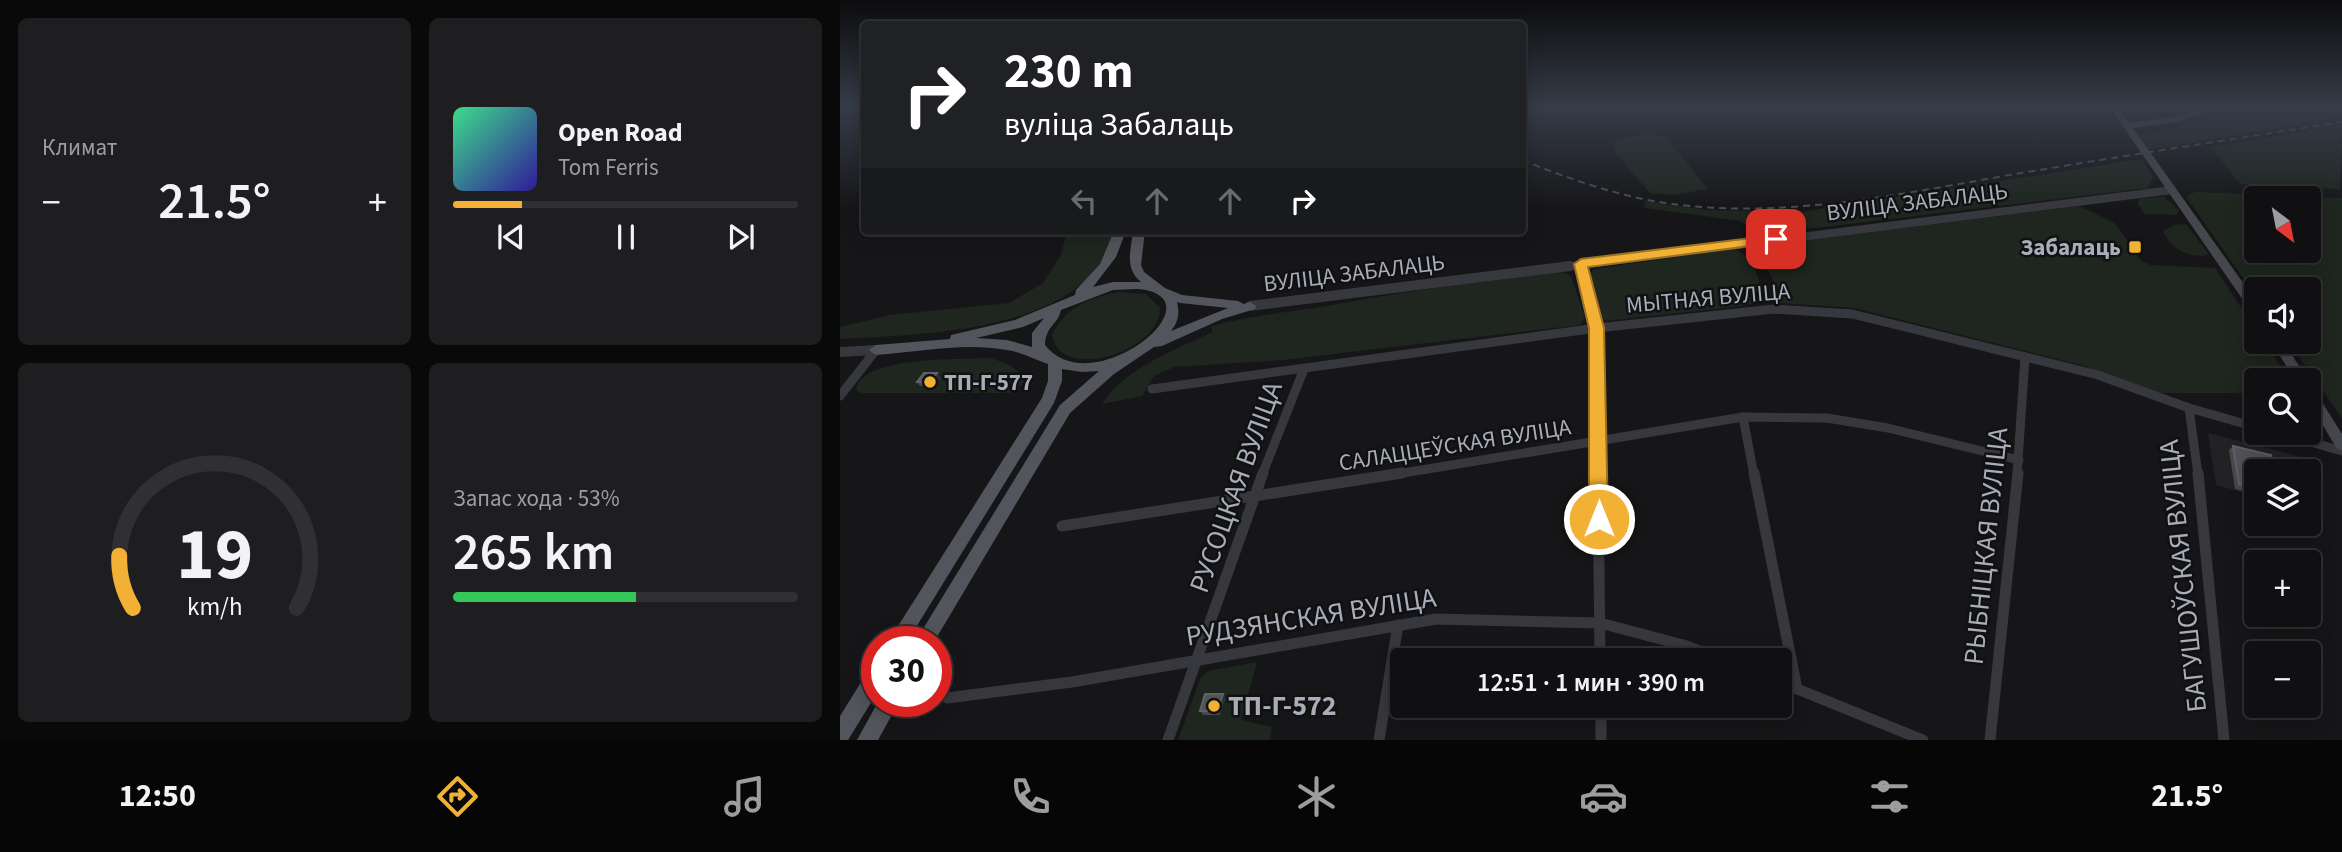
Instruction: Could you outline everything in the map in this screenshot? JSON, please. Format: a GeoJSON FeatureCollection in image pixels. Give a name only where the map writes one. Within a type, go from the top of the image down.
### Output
{"type":"FeatureCollection","features":[{"type":"Feature","properties":{"kind":"main road"},"geometry":{"type":"LineString","coordinates":[[2137,141],[2244,293]]}},
{"type":"Feature","properties":{"kind":"main road"},"geometry":{"type":"LineString","coordinates":[[1055,364],[1043,357],[1038,346],[1043,327],[1105,267],[1119,235]]}},
{"type":"Feature","properties":{"kind":"main road"},"geometry":{"type":"LineString","coordinates":[[934,626],[1065,408],[1109,370],[1138,352],[1169,325],[1173,311],[1170,299],[1139,274],[1135,265],[1134,251],[1138,235]]}},
{"type":"Feature","properties":{"kind":"main road"},"geometry":{"type":"LineString","coordinates":[[876,350],[982,334],[1061,308],[1077,298],[1113,286],[1147,286],[1197,302],[1250,306]]}},
{"type":"Feature","properties":{"kind":"main road"},"geometry":{"type":"LineString","coordinates":[[876,350],[1006,345],[1055,364],[1086,368],[1122,360],[1217,316],[1250,306]]}},
{"type":"Feature","properties":{"kind":"main road"},"geometry":{"type":"LineString","coordinates":[[907,626],[1049,399],[1055,381],[1055,364]]}},
{"type":"Feature","properties":{"kind":"main road"},"geometry":{"type":"LineString","coordinates":[[2321,412],[2342,448]]}},
{"type":"Feature","properties":{"kind":"main road"},"geometry":{"type":"LineString","coordinates":[[840,734],[861,701]]}},
{"type":"Feature","properties":{"kind":"main road"},"geometry":{"type":"LineString","coordinates":[[867,740],[880,717]]}},
{"type":"Feature","properties":{"kind":"street","name":"ВУЛІЦА ЗАБАЛАЦЬ"},"geometry":{"type":"LineString","coordinates":[[1250,306],[2172,190]]}},
{"type":"Feature","properties":{"kind":"street"},"geometry":{"type":"LineString","coordinates":[[1581,264],[1597,328],[1600,648]]}},
{"type":"Feature","properties":{"kind":"street","name":"МЫТНАЯ ВУЛІЦА"},"geometry":{"type":"LineString","coordinates":[[1152,389],[1597,328],[1774,309],[1804,309],[1852,314],[2098,375],[2189,408],[2244,424]]}},
{"type":"Feature","properties":{"kind":"street"},"geometry":{"type":"LineString","coordinates":[[840,352],[876,350]]}},
{"type":"Feature","properties":{"kind":"street"},"geometry":{"type":"LineString","coordinates":[[840,396],[876,350]]}},
{"type":"Feature","properties":{"kind":"street","name":"РЫБНІЦКАЯ ВУЛІЦА"},"geometry":{"type":"LineString","coordinates":[[1990,740],[2018,460],[2025,357]]}},
{"type":"Feature","properties":{"kind":"street","name":"РУСОЦКАЯ ВУЛІЦА"},"geometry":{"type":"LineString","coordinates":[[1168,740],[1253,497],[1304,369]]}},
{"type":"Feature","properties":{"kind":"street","name":"БАГУШОЎСКАЯ ВУЛІЦА"},"geometry":{"type":"LineString","coordinates":[[2189,408],[2200,488],[2224,740]]}},
{"type":"Feature","properties":{"kind":"street"},"geometry":{"type":"LineString","coordinates":[[1743,416],[1797,688]]}},
{"type":"Feature","properties":{"kind":"street","name":"САЛАЦЦЕЎСКАЯ ВУЛІЦА"},"geometry":{"type":"LineString","coordinates":[[1062,526],[1598,442],[1743,416],[1828,418],[1888,428],[2018,460]]}},
{"type":"Feature","properties":{"kind":"street"},"geometry":{"type":"LineString","coordinates":[[2321,443],[2342,448]]}},
{"type":"Feature","properties":{"kind":"street","name":"РУДЗЯНСКАЯ ВУЛІЦА"},"geometry":{"type":"LineString","coordinates":[[952,697],[1072,682],[1436,619],[1600,623],[1692,648]]}},
{"type":"Feature","properties":{"kind":"street"},"geometry":{"type":"LineString","coordinates":[[1380,740],[1398,625]]}},
{"type":"Feature","properties":{"kind":"street"},"geometry":{"type":"LineString","coordinates":[[1792,686],[1923,740]]}},
{"type":"Feature","properties":{"kind":"street"},"geometry":{"type":"LineString","coordinates":[[1601,718],[1601,740]]}},
{"type":"Feature","properties":{"kind":"shaded area"},"geometry":{"type":"Polygon","coordinates":[[[1615,141],[1669,141],[1708,189],[1673,195],[1650,193],[1613,150],[1615,141]]]}},
{"type":"Feature","properties":{"kind":"shaded area"},"geometry":{"type":"Polygon","coordinates":[[[2142,141],[2204,141],[2149,150],[2142,141]]]}},
{"type":"Feature","properties":{"kind":"shaded area"},"geometry":{"type":"Polygon","coordinates":[[[2250,141],[2342,141],[2340,189],[2321,188],[2318,184],[2240,184],[2211,147],[2250,141]]]}},
{"type":"Feature","properties":{"kind":"shaded area"},"geometry":{"type":"Polygon","coordinates":[[[2141,159],[2154,178],[2147,188],[1766,234],[1753,231],[1741,221],[1645,208],[1644,201],[1708,210],[1801,212],[2141,159]]]}},
{"type":"Feature","properties":{"kind":"shaded area"},"geometry":{"type":"Polygon","coordinates":[[[2195,192],[2244,194],[2244,263],[2321,263],[2321,197],[2342,198],[2342,418],[2321,388],[2321,368],[2307,368],[2297,354],[2321,354],[2321,277],[2244,279],[2186,197],[2195,192]]]}},
{"type":"Feature","properties":{"kind":"shaded area"},"geometry":{"type":"Polygon","coordinates":[[[2164,197],[2179,210],[2177,215],[2145,214],[2138,204],[2139,199],[2164,197]]]}},
{"type":"Feature","properties":{"kind":"shaded area"},"geometry":{"type":"Polygon","coordinates":[[[2079,206],[2115,223],[2141,261],[2151,265],[2215,268],[2244,311],[2244,354],[2272,354],[2281,368],[2244,368],[2244,393],[2159,393],[2084,366],[1855,308],[1779,303],[1777,287],[1756,250],[1761,246],[2079,206]]]}},
{"type":"Feature","properties":{"kind":"shaded area"},"geometry":{"type":"Polygon","coordinates":[[[2186,224],[2207,255],[2193,255],[2181,251],[2163,231],[2174,225],[2186,224]]]}},
{"type":"Feature","properties":{"kind":"shaded area"},"geometry":{"type":"Polygon","coordinates":[[[1066,235],[1111,235],[1099,265],[1073,291],[1039,309],[999,322],[956,330],[840,339],[840,327],[890,315],[1009,303],[1043,283],[1061,255],[1066,235]]]}},
{"type":"Feature","properties":{"kind":"shaded area"},"geometry":{"type":"Polygon","coordinates":[[[1733,249],[1746,256],[1755,270],[1760,287],[1759,302],[1606,321],[1601,317],[1589,275],[1594,269],[1733,249]]]}},
{"type":"Feature","properties":{"kind":"shaded area"},"geometry":{"type":"Polygon","coordinates":[[[1561,272],[1571,276],[1585,318],[1580,325],[1283,360],[1174,367],[1154,376],[1142,396],[1102,404],[1123,380],[1137,370],[1212,332],[1212,326],[1394,294],[1561,272]]]}},
{"type":"Feature","properties":{"kind":"shaded area"},"geometry":{"type":"Polygon","coordinates":[[[1117,292],[1146,294],[1160,308],[1156,324],[1145,338],[1128,349],[1090,359],[1072,357],[1059,349],[1052,335],[1063,318],[1088,301],[1117,292]]]}},
{"type":"Feature","properties":{"kind":"shaded area"},"geometry":{"type":"Polygon","coordinates":[[[990,358],[1006,363],[1024,375],[1024,383],[1012,393],[860,393],[856,390],[862,379],[893,365],[990,358]]]}},
{"type":"Feature","properties":{"kind":"shaded area"},"geometry":{"type":"Polygon","coordinates":[[[2208,433],[2244,442],[2244,445],[2255,445],[2309,459],[2244,459],[2244,493],[2216,485],[2208,433]]]}},
{"type":"Feature","properties":{"kind":"shaded area"},"geometry":{"type":"Polygon","coordinates":[[[1257,662],[1241,720],[1272,727],[1270,740],[1178,740],[1200,679],[1208,671],[1257,662]]]}},
{"type":"Feature","properties":{"kind":"building"},"geometry":{"type":"Polygon","coordinates":[[[924,373],[937,373],[930,382],[917,382],[924,373]]]}},
{"type":"Feature","properties":{"kind":"building"},"geometry":{"type":"Polygon","coordinates":[[[2233,446],[2271,455],[2272,459],[2244,459],[2244,485],[2239,484],[2233,446]]]}},
{"type":"Feature","properties":{"kind":"building"},"geometry":{"type":"Polygon","coordinates":[[[1205,694],[1223,694],[1217,711],[1200,711],[1205,694]]]}},
{"type":"Feature","properties":{"kind":"railway"},"geometry":{"type":"LineString","coordinates":[[1526,161],[1582,182],[1643,199],[1740,209],[1838,203],[1888,196],[2226,141]]}},
{"type":"Feature","properties":{"kind":"place","name":"Забалаць"},"geometry":{"type":"Point","coordinates":[2135,247]}},
{"type":"Feature","properties":{"kind":"place","name":"ТП-Г-577"},"geometry":{"type":"Point","coordinates":[930,382]}},
{"type":"Feature","properties":{"kind":"place","name":"ТП-Г-572"},"geometry":{"type":"Point","coordinates":[1214,706]}},
{"type":"Feature","properties":{"kind":"route"},"geometry":{"type":"LineString","coordinates":[[1599,519],[1597,328],[1581,264],[1776,239]]}}]}
